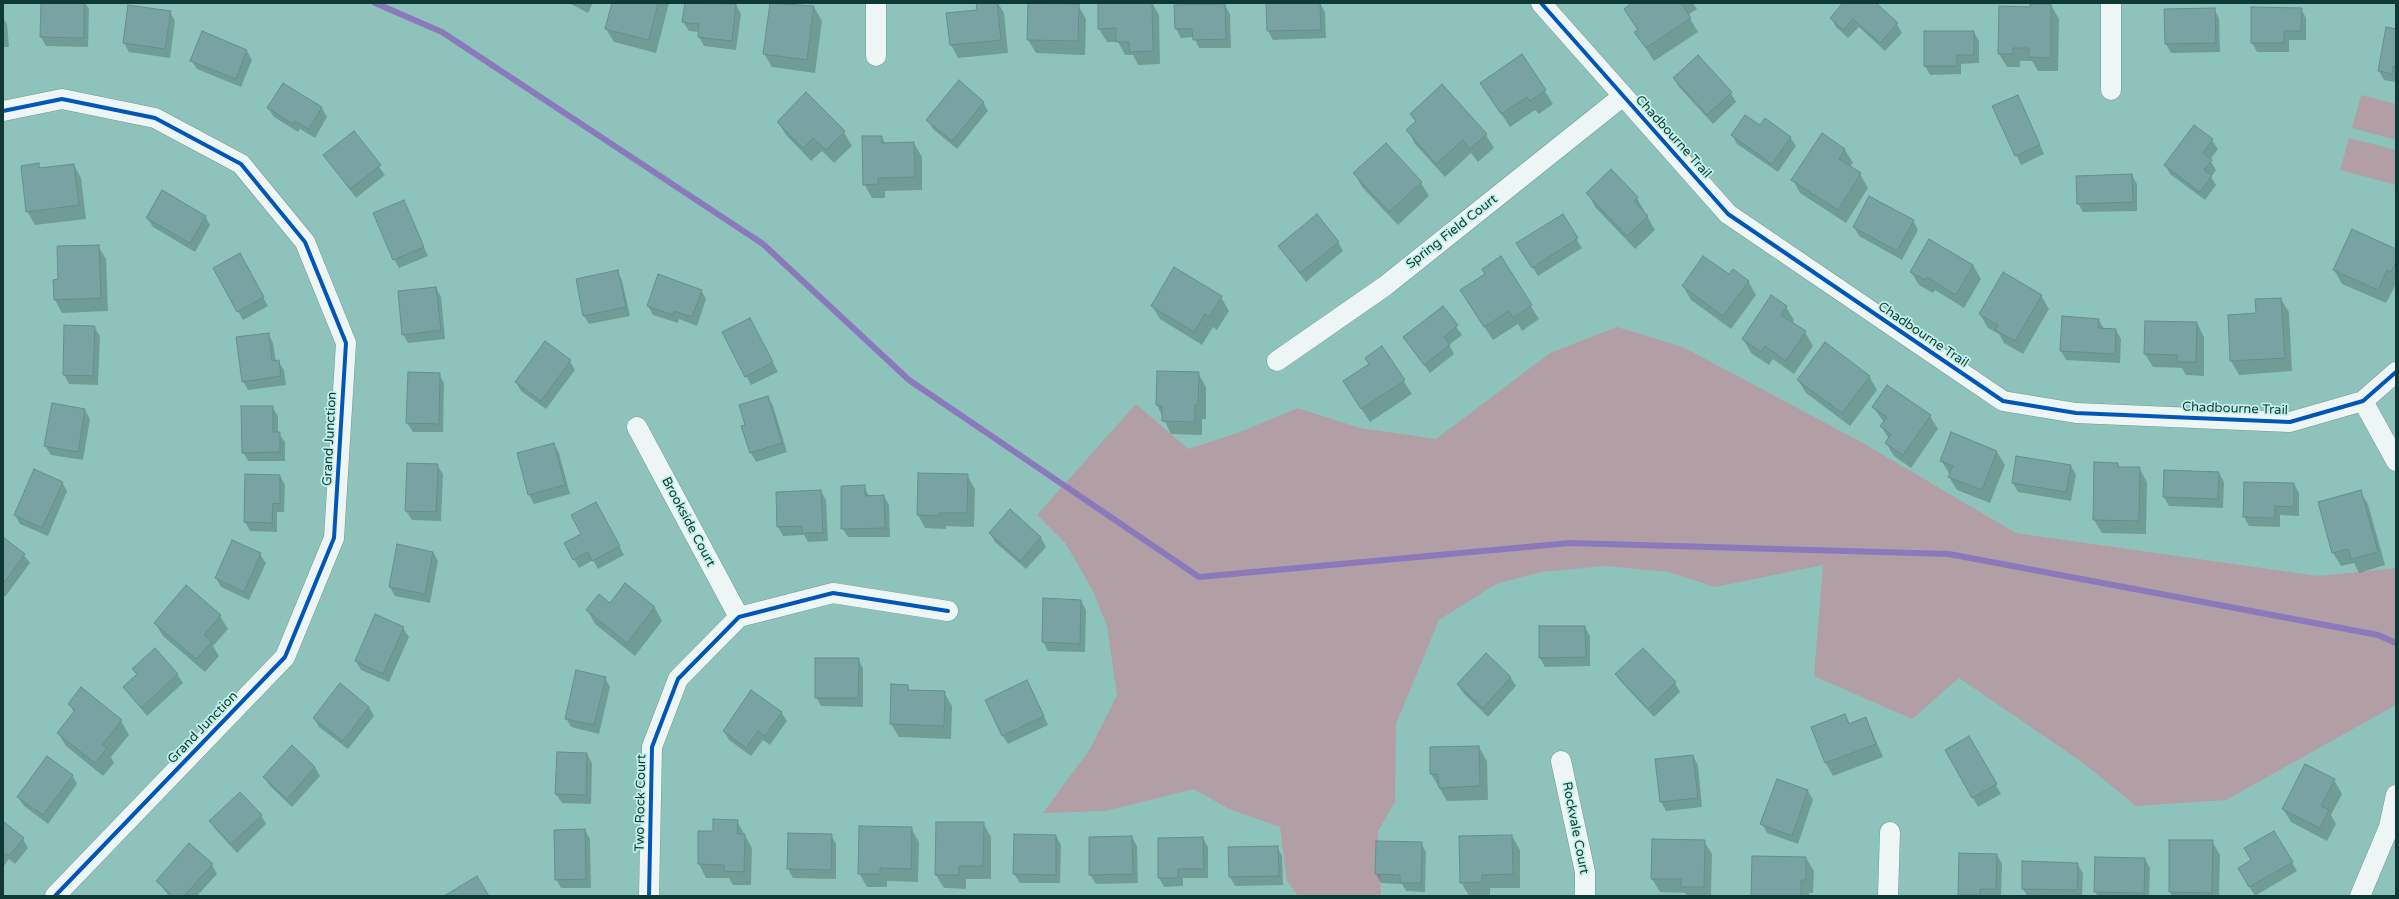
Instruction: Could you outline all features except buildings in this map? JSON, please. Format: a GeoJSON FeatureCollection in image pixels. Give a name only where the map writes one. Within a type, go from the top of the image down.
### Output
{"type":"FeatureCollection","features":[{"type":"Feature","properties":{"kind":"street"},"geometry":{"type":"LineString","coordinates":[[876,3],[876,56]]}},
{"type":"Feature","properties":{"kind":"street","name":"Chadbourne Trail"},"geometry":{"type":"LineString","coordinates":[[1541,3],[1728,214],[2003,401],[2076,413],[2290,422],[2363,401],[2396,372]]}},
{"type":"Feature","properties":{"kind":"street"},"geometry":{"type":"LineString","coordinates":[[2111,3],[2111,90]]}},
{"type":"Feature","properties":{"kind":"street","name":"Spring Field Court"},"geometry":{"type":"LineString","coordinates":[[1276,361],[1385,286],[1623,96]]}},
{"type":"Feature","properties":{"kind":"street","name":"Grand Junction"},"geometry":{"type":"LineString","coordinates":[[3,111],[62,99],[155,118],[241,164],[305,242],[346,343],[334,538],[285,657],[55,896]]}},
{"type":"Feature","properties":{"kind":"street"},"geometry":{"type":"LineString","coordinates":[[2363,401],[2396,461]]}},
{"type":"Feature","properties":{"kind":"street","name":"Brookside Court"},"geometry":{"type":"LineString","coordinates":[[637,427],[739,617]]}},
{"type":"Feature","properties":{"kind":"street"},"geometry":{"type":"LineString","coordinates":[[739,617],[833,593],[948,611]]}},
{"type":"Feature","properties":{"kind":"street","name":"Two Rock Court"},"geometry":{"type":"LineString","coordinates":[[649,896],[652,747],[678,679],[739,617]]}},
{"type":"Feature","properties":{"kind":"street","name":"Rockvale Court"},"geometry":{"type":"LineString","coordinates":[[1561,761],[1585,872],[1585,896]]}},
{"type":"Feature","properties":{"kind":"street"},"geometry":{"type":"LineString","coordinates":[[2360,896],[2389,827],[2396,795]]}},
{"type":"Feature","properties":{"kind":"street"},"geometry":{"type":"LineString","coordinates":[[1888,896],[1890,832]]}},
{"type":"Feature","properties":{"kind":"shaded area"},"geometry":{"type":"Polygon","coordinates":[[[2361,95],[2396,104],[2396,140],[2352,128],[2361,95]]]}},
{"type":"Feature","properties":{"kind":"shaded area"},"geometry":{"type":"Polygon","coordinates":[[[2349,138],[2396,150],[2396,185],[2340,170],[2349,138]]]}},
{"type":"Feature","properties":{"kind":"shaded area"},"geometry":{"type":"Polygon","coordinates":[[[1617,327],[1683,347],[1861,442],[2016,533],[2318,576],[2396,568],[2396,705],[2226,800],[2136,806],[2082,762],[1959,678],[1912,719],[1814,676],[1823,565],[1715,587],[1669,572],[1605,566],[1541,572],[1496,584],[1439,620],[1396,724],[1395,802],[1378,831],[1381,896],[1298,896],[1287,881],[1280,827],[1229,809],[1194,789],[1106,811],[1043,813],[1090,749],[1117,695],[1107,626],[1093,591],[1066,544],[1037,515],[1136,404],[1188,449],[1240,432],[1298,408],[1360,428],[1436,439],[1550,353],[1617,327]]]}},
{"type":"Feature","properties":{"kind":"waterway"},"geometry":{"type":"LineString","coordinates":[[375,3],[442,32],[763,244],[909,380],[1199,577],[1570,543],[1949,554],[2378,635],[2396,643]]}},
{"type":"Feature","properties":{"kind":"cycle path"},"geometry":{"type":"LineString","coordinates":[[1541,3],[1728,214],[2003,401],[2076,413],[2290,422],[2363,401],[2396,372]]}},
{"type":"Feature","properties":{"kind":"cycle path"},"geometry":{"type":"LineString","coordinates":[[3,111],[62,99],[155,118],[241,164],[305,242],[346,343],[334,538],[285,657],[55,896]]}},
{"type":"Feature","properties":{"kind":"cycle path"},"geometry":{"type":"LineString","coordinates":[[649,896],[652,747],[678,679],[739,617],[833,593],[948,611]]}}]}
